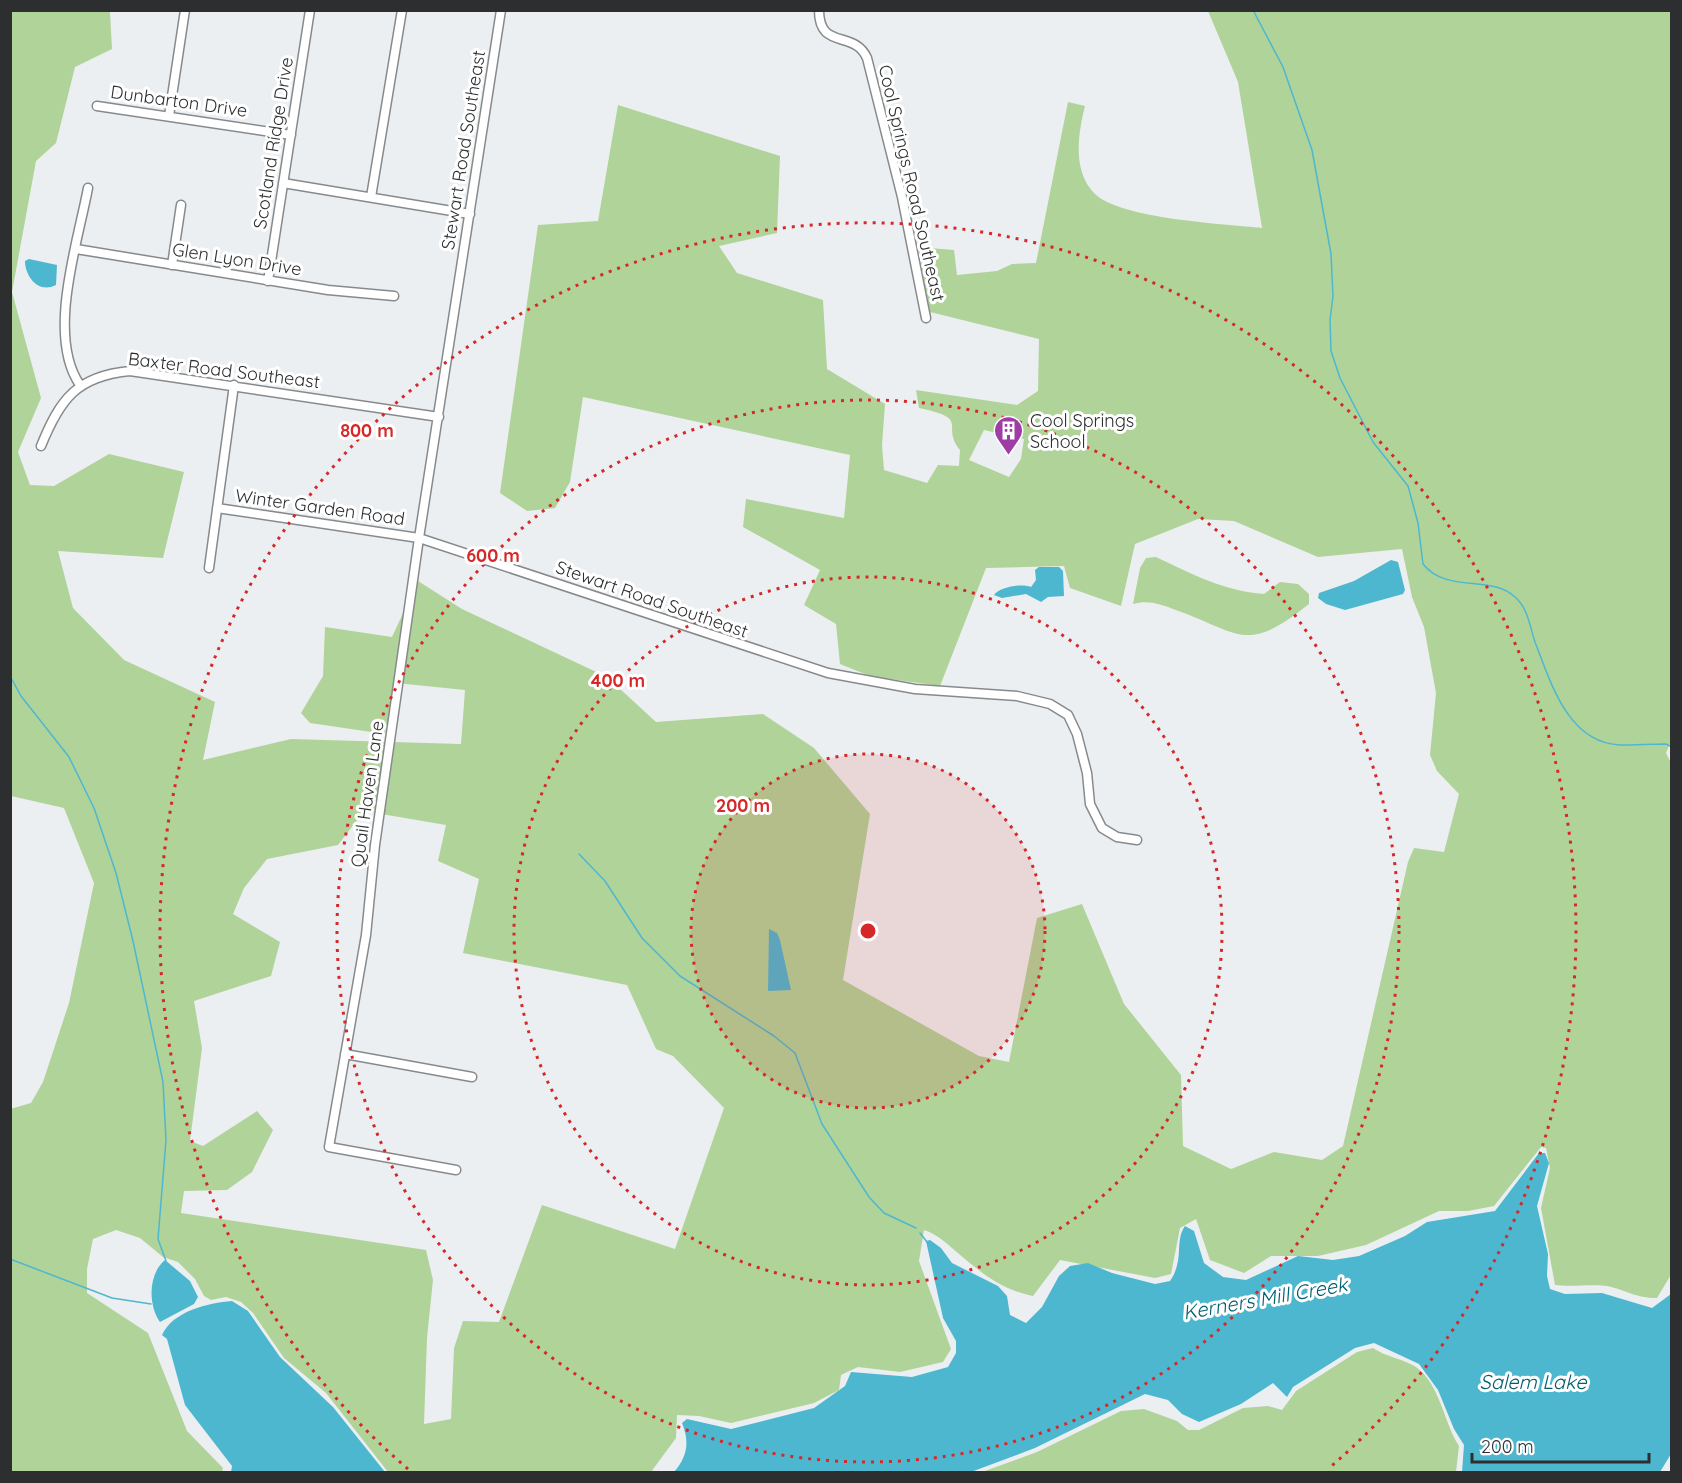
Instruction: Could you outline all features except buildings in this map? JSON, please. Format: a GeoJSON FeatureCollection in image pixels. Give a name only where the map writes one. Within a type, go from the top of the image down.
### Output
{"type":"FeatureCollection","features":[{"type":"Feature","properties":{"kind":"street"},"geometry":{"type":"LineString","coordinates":[[169,116],[185,10]]}},
{"type":"Feature","properties":{"kind":"street","name":"Scotland Ridge Drive"},"geometry":{"type":"LineString","coordinates":[[268,281],[310,10]]}},
{"type":"Feature","properties":{"kind":"street"},"geometry":{"type":"LineString","coordinates":[[371,197],[402,10]]}},
{"type":"Feature","properties":{"kind":"street","name":"Stewart Road Southeast"},"geometry":{"type":"LineString","coordinates":[[501,10],[419,538],[828,673],[915,689],[1017,696],[1050,704],[1068,715],[1077,734],[1087,773],[1090,804],[1102,828],[1117,837],[1137,840]]}},
{"type":"Feature","properties":{"kind":"street","name":"Cool Springs Road Southeast"},"geometry":{"type":"LineString","coordinates":[[819,10],[820,26],[825,33],[858,45],[867,58],[902,197],[926,318]]}},
{"type":"Feature","properties":{"kind":"street","name":"Dunbarton Drive"},"geometry":{"type":"LineString","coordinates":[[97,106],[291,135]]}},
{"type":"Feature","properties":{"kind":"street"},"geometry":{"type":"LineString","coordinates":[[284,183],[470,214]]}},
{"type":"Feature","properties":{"kind":"street"},"geometry":{"type":"LineString","coordinates":[[80,385],[67,350],[65,326],[66,302],[88,188]]}},
{"type":"Feature","properties":{"kind":"street"},"geometry":{"type":"LineString","coordinates":[[172,265],[181,205]]}},
{"type":"Feature","properties":{"kind":"street","name":"Glen Lyon Drive"},"geometry":{"type":"LineString","coordinates":[[76,249],[268,281],[394,296]]}},
{"type":"Feature","properties":{"kind":"street","name":"Baxter Road Southeast"},"geometry":{"type":"LineString","coordinates":[[41,446],[53,416],[80,385],[110,373],[130,371],[439,417]]}},
{"type":"Feature","properties":{"kind":"street"},"geometry":{"type":"LineString","coordinates":[[208,568],[234,385]]}},
{"type":"Feature","properties":{"kind":"street","name":"Winter Garden Road"},"geometry":{"type":"LineString","coordinates":[[217,508],[419,538]]}},
{"type":"Feature","properties":{"kind":"street","name":"Quail Haven Lane"},"geometry":{"type":"LineString","coordinates":[[419,538],[375,845],[366,935],[328,1146],[456,1170]]}},
{"type":"Feature","properties":{"kind":"street"},"geometry":{"type":"LineString","coordinates":[[345,1054],[472,1077]]}},
{"type":"Feature","properties":{"kind":"green space"},"geometry":{"type":"Polygon","coordinates":[[[99,10],[110,12],[112,49],[75,67],[56,143],[36,161],[12,292],[41,398],[18,452],[30,485],[54,486],[109,454],[184,472],[163,558],[58,551],[73,608],[124,660],[215,702],[203,760],[291,739],[461,744],[465,690],[396,683],[385,734],[310,723],[301,713],[323,676],[325,627],[392,637],[418,581],[462,609],[607,677],[656,722],[763,714],[814,748],[870,814],[843,980],[979,1056],[1009,1062],[1037,918],[1082,904],[1124,1004],[1181,1075],[1183,1146],[1231,1169],[1274,1152],[1322,1160],[1343,1146],[1408,862],[1414,848],[1444,852],[1459,794],[1437,771],[1430,755],[1436,693],[1424,627],[1412,597],[1402,549],[1318,557],[1234,521],[1198,519],[1135,544],[1121,606],[1070,588],[1064,566],[986,568],[940,686],[870,676],[840,664],[836,624],[804,605],[820,570],[743,527],[746,499],[844,518],[850,455],[583,397],[570,482],[555,508],[527,511],[500,493],[538,225],[598,221],[618,105],[780,156],[777,233],[719,246],[737,273],[823,300],[827,369],[885,404],[882,445],[884,470],[927,483],[938,465],[959,466],[960,450],[955,441],[950,420],[935,412],[919,408],[916,390],[1017,405],[1038,391],[1039,339],[930,312],[918,247],[954,250],[957,275],[997,271],[1012,264],[1036,263],[1068,102],[1085,106],[1080,128],[1080,163],[1088,185],[1095,194],[1108,202],[1150,215],[1262,228],[1238,82],[1208,11],[1671,11],[1672,739],[1666,753],[1672,765],[1672,1273],[1657,1298],[1649,1298],[1607,1286],[1555,1285],[1541,1208],[1550,1168],[1546,1148],[1541,1147],[1494,1206],[1468,1211],[1439,1211],[1366,1245],[1318,1256],[1271,1256],[1244,1273],[1210,1260],[1196,1219],[1180,1228],[1171,1274],[1155,1278],[1060,1260],[1033,1296],[1012,1290],[993,1280],[943,1240],[924,1230],[919,1261],[951,1349],[943,1362],[900,1372],[858,1367],[841,1375],[839,1390],[814,1403],[731,1423],[699,1416],[677,1415],[676,1438],[651,1472],[388,1472],[326,1393],[284,1358],[253,1313],[241,1302],[226,1297],[211,1300],[204,1296],[195,1279],[178,1262],[163,1257],[140,1238],[116,1230],[93,1239],[87,1269],[87,1293],[148,1333],[187,1431],[223,1468],[222,1472],[11,1472],[10,1109],[31,1103],[43,1082],[69,1003],[94,883],[64,808],[11,796],[11,11],[99,10]],[[984,430],[969,460],[1009,477],[1021,459],[1024,439],[984,430]],[[364,811],[338,845],[267,859],[244,888],[233,914],[280,942],[271,976],[194,1001],[202,1048],[190,1141],[203,1146],[257,1111],[273,1130],[252,1172],[227,1190],[184,1191],[181,1213],[426,1250],[433,1280],[427,1338],[424,1424],[451,1419],[454,1348],[463,1321],[499,1322],[542,1205],[675,1249],[724,1108],[673,1056],[656,1049],[627,985],[463,953],[479,879],[438,861],[446,825],[364,811]]]}},
{"type":"Feature","properties":{"kind":"green space"},"geometry":{"type":"Polygon","coordinates":[[[1156,557],[1208,581],[1249,592],[1264,594],[1280,582],[1298,584],[1309,594],[1309,604],[1270,630],[1242,635],[1158,604],[1144,602],[1133,604],[1140,568],[1146,558],[1156,557]]]}},
{"type":"Feature","properties":{"kind":"green space"},"geometry":{"type":"Polygon","coordinates":[[[1373,1348],[1416,1367],[1431,1383],[1459,1446],[1456,1472],[982,1472],[1037,1452],[1121,1411],[1144,1409],[1177,1421],[1188,1430],[1199,1430],[1243,1408],[1268,1406],[1282,1410],[1296,1391],[1357,1352],[1373,1348]]]}},
{"type":"Feature","properties":{"kind":"water"},"geometry":{"type":"Polygon","coordinates":[[[29,259],[57,265],[56,285],[44,287],[34,282],[27,273],[25,261],[29,259]]]}},
{"type":"Feature","properties":{"kind":"water"},"geometry":{"type":"Polygon","coordinates":[[[1391,560],[1398,562],[1405,590],[1403,594],[1345,610],[1326,604],[1318,598],[1319,593],[1354,581],[1391,560]]]}},
{"type":"Feature","properties":{"kind":"water"},"geometry":{"type":"Polygon","coordinates":[[[1039,567],[1059,567],[1063,571],[1064,596],[1048,597],[1041,602],[1026,594],[1002,598],[994,595],[1011,587],[1022,585],[1031,587],[1036,580],[1035,570],[1039,567]]]}},
{"type":"Feature","properties":{"kind":"water"},"geometry":{"type":"Polygon","coordinates":[[[769,929],[777,933],[780,940],[791,990],[768,991],[769,929]]]}},
{"type":"Feature","properties":{"kind":"water","name":"Salem Lake"},"geometry":{"type":"Polygon","coordinates":[[[1539,1153],[1545,1153],[1549,1163],[1537,1206],[1548,1254],[1547,1276],[1550,1289],[1565,1294],[1602,1293],[1652,1308],[1671,1294],[1671,1454],[1660,1472],[1462,1472],[1464,1445],[1454,1429],[1438,1390],[1419,1364],[1374,1343],[1355,1348],[1293,1387],[1287,1397],[1273,1383],[1241,1404],[1199,1422],[1182,1414],[1168,1400],[1145,1394],[1035,1448],[971,1472],[674,1472],[682,1461],[686,1449],[686,1437],[682,1423],[687,1419],[731,1429],[814,1408],[845,1386],[851,1372],[912,1377],[948,1367],[956,1353],[956,1341],[943,1318],[926,1241],[930,1240],[941,1248],[952,1263],[998,1286],[1007,1296],[1010,1315],[1026,1323],[1042,1307],[1059,1276],[1070,1266],[1088,1263],[1112,1273],[1155,1284],[1170,1281],[1177,1265],[1180,1238],[1185,1226],[1194,1231],[1204,1263],[1223,1277],[1246,1280],[1298,1256],[1333,1260],[1359,1256],[1405,1236],[1427,1222],[1495,1211],[1539,1153]]]}},
{"type":"Feature","properties":{"kind":"water"},"geometry":{"type":"Polygon","coordinates":[[[165,1260],[190,1281],[198,1297],[194,1304],[160,1322],[153,1307],[152,1290],[155,1273],[165,1260]]]}},
{"type":"Feature","properties":{"kind":"water"},"geometry":{"type":"Polygon","coordinates":[[[232,1301],[248,1311],[280,1357],[333,1407],[385,1472],[231,1472],[232,1466],[185,1405],[167,1339],[162,1335],[174,1320],[183,1314],[202,1306],[232,1301]]]}},
{"type":"Feature","properties":{"kind":"waterway"},"geometry":{"type":"LineString","coordinates":[[1253,10],[1283,67],[1312,150],[1331,254],[1333,296],[1330,320],[1331,351],[1340,378],[1373,442],[1408,486],[1418,523],[1423,564],[1444,579],[1493,586],[1505,590],[1519,601],[1526,612],[1555,692],[1574,722],[1587,734],[1602,742],[1620,745],[1666,744],[1672,747]]}},
{"type":"Feature","properties":{"kind":"waterway"},"geometry":{"type":"LineString","coordinates":[[10,676],[21,696],[69,757],[94,808],[116,873],[163,1082],[166,1140],[158,1239],[166,1261]]}},
{"type":"Feature","properties":{"kind":"waterway"},"geometry":{"type":"LineString","coordinates":[[579,854],[605,881],[642,938],[680,976],[774,1036],[795,1053],[822,1124],[869,1197],[884,1213],[916,1228]]}},
{"type":"Feature","properties":{"kind":"waterway"},"geometry":{"type":"LineString","coordinates":[[920,1233],[927,1242]]}},
{"type":"Feature","properties":{"kind":"waterway"},"geometry":{"type":"LineString","coordinates":[[10,1259],[112,1298],[151,1304]]}},
{"type":"Feature","properties":{"kind":"place","name":"Cool Springs School"},"geometry":{"type":"Point","coordinates":[1009,456]}},
{"type":"Feature","properties":{"kind":"water label","name":"Kerners Mill Creek"},"geometry":{"type":"Point","coordinates":[1265,1298]}}]}
